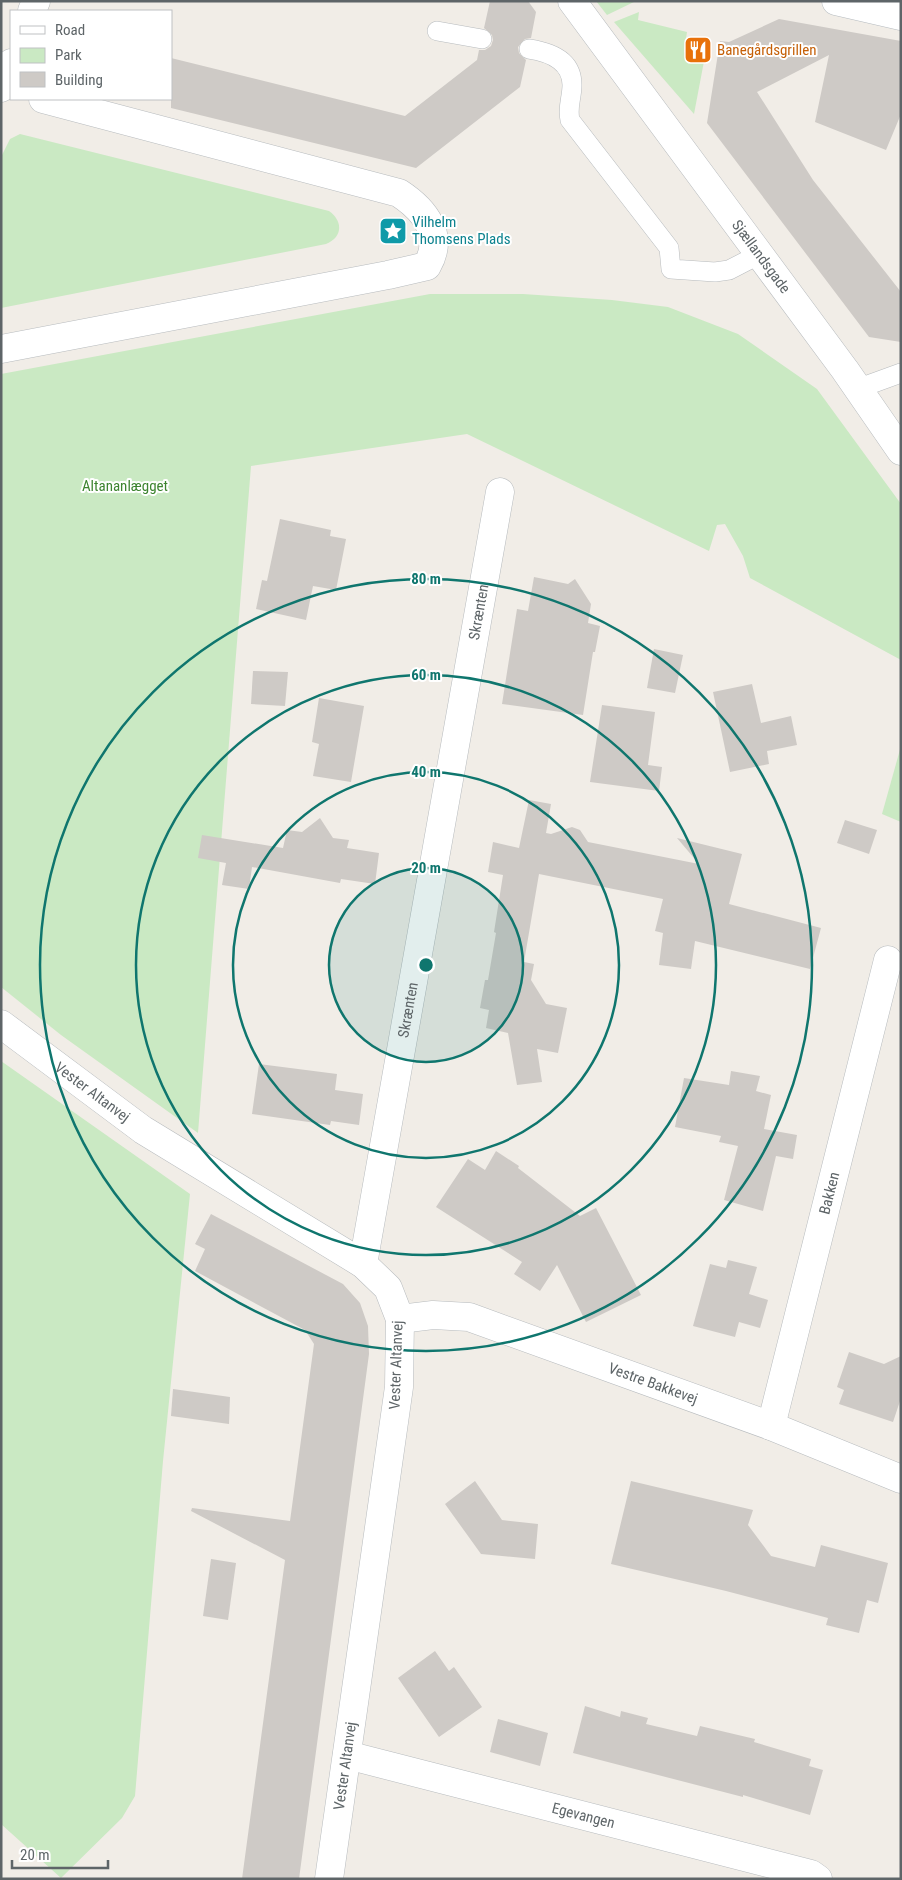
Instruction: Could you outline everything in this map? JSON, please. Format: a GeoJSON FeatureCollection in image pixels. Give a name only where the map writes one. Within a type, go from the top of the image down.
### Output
{"type":"FeatureCollection","features":[{"type":"Feature","properties":{"kind":"street","name":"Sjællandsgade"},"geometry":{"type":"LineString","coordinates":[[572,1],[901,451]]}},
{"type":"Feature","properties":{"kind":"street"},"geometry":{"type":"LineString","coordinates":[[836,1],[901,16]]}},
{"type":"Feature","properties":{"kind":"street"},"geometry":{"type":"LineString","coordinates":[[1,88],[10,65]]}},
{"type":"Feature","properties":{"kind":"street"},"geometry":{"type":"LineString","coordinates":[[1,349],[388,275],[427,266],[434,254],[431,228],[424,214],[413,202],[398,194],[47,100]]}},
{"type":"Feature","properties":{"kind":"street","name":"Skrænten"},"geometry":{"type":"LineString","coordinates":[[362,1264],[500,492]]}},
{"type":"Feature","properties":{"kind":"street","name":"Bakken"},"geometry":{"type":"LineString","coordinates":[[771,1426],[888,960]]}},
{"type":"Feature","properties":{"kind":"street","name":"Vester Altanvej"},"geometry":{"type":"LineString","coordinates":[[1,1024],[143,1130],[362,1264],[388,1288],[400,1319],[399,1387],[329,1879]]}},
{"type":"Feature","properties":{"kind":"street","name":"Vestre Bakkevej"},"geometry":{"type":"LineString","coordinates":[[400,1319],[434,1315],[468,1318],[771,1426],[901,1479]]}},
{"type":"Feature","properties":{"kind":"street","name":"Egevangen"},"geometry":{"type":"LineString","coordinates":[[346,1755],[811,1874],[818,1879]]}},
{"type":"Feature","properties":{"kind":"lane"},"geometry":{"type":"LineString","coordinates":[[437,31],[482,40]]}},
{"type":"Feature","properties":{"kind":"lane"},"geometry":{"type":"LineString","coordinates":[[528,49],[545,52],[557,57],[571,74],[572,85],[568,110],[570,120],[670,248],[671,269],[715,272],[729,270],[758,255]]}},
{"type":"Feature","properties":{"kind":"lane"},"geometry":{"type":"LineString","coordinates":[[857,389],[901,373]]}},
{"type":"Feature","properties":{"kind":"green space"},"geometry":{"type":"Polygon","coordinates":[[[596,1],[636,1],[607,15],[596,1]]]}},
{"type":"Feature","properties":{"kind":"green space"},"geometry":{"type":"Polygon","coordinates":[[[639,12],[638,20],[687,32],[684,52],[705,56],[694,114],[614,22],[639,12]]]}},
{"type":"Feature","properties":{"kind":"green space"},"geometry":{"type":"Polygon","coordinates":[[[20,134],[329,211],[337,219],[339,224],[338,233],[332,241],[326,244],[1,308],[1,157],[10,139],[20,134]]]}},
{"type":"Feature","properties":{"kind":"green space","name":"Altananlægget"},"geometry":{"type":"Polygon","coordinates":[[[430,294],[523,294],[612,300],[668,307],[738,334],[817,389],[901,504],[901,660],[750,578],[743,556],[725,524],[717,525],[709,551],[467,434],[251,466],[198,1133],[61,1035],[1,987],[1,374],[430,294]]]}},
{"type":"Feature","properties":{"kind":"green space"},"geometry":{"type":"Polygon","coordinates":[[[901,746],[901,822],[882,814],[901,746]]]}},
{"type":"Feature","properties":{"kind":"green space"},"geometry":{"type":"Polygon","coordinates":[[[1,1061],[190,1194],[163,1461],[135,1796],[122,1818],[61,1878],[1,1824],[1,1061]]]}},
{"type":"Feature","properties":{"kind":"building"},"geometry":{"type":"Polygon","coordinates":[[[490,1],[528,1],[536,12],[531,38],[525,39],[518,47],[519,53],[526,60],[520,87],[416,168],[171,108],[172,58],[405,116],[477,60],[479,50],[485,50],[491,46],[492,35],[484,28],[490,1]]]}},
{"type":"Feature","properties":{"kind":"building"},"geometry":{"type":"Polygon","coordinates":[[[779,19],[901,41],[901,114],[886,150],[815,122],[829,55],[757,92],[813,180],[901,292],[901,342],[869,337],[707,123],[720,41],[729,42],[779,19]]]}},
{"type":"Feature","properties":{"kind":"building"},"geometry":{"type":"Polygon","coordinates":[[[280,519],[331,530],[330,536],[346,539],[336,590],[313,586],[306,620],[256,609],[262,580],[267,581],[280,519]]]}},
{"type":"Feature","properties":{"kind":"building"},"geometry":{"type":"Polygon","coordinates":[[[534,577],[568,584],[575,579],[591,604],[588,623],[600,626],[595,652],[593,652],[583,715],[502,704],[517,609],[528,611],[534,577]]]}},
{"type":"Feature","properties":{"kind":"building"},"geometry":{"type":"Polygon","coordinates":[[[654,649],[683,655],[675,693],[647,688],[654,649]]]}},
{"type":"Feature","properties":{"kind":"building"},"geometry":{"type":"Polygon","coordinates":[[[253,671],[288,672],[285,706],[251,704],[253,671]]]}},
{"type":"Feature","properties":{"kind":"building"},"geometry":{"type":"Polygon","coordinates":[[[752,684],[761,723],[791,716],[797,745],[767,751],[769,764],[730,772],[713,692],[752,684]]]}},
{"type":"Feature","properties":{"kind":"building"},"geometry":{"type":"Polygon","coordinates":[[[319,698],[364,706],[351,782],[313,776],[319,744],[312,742],[319,698]]]}},
{"type":"Feature","properties":{"kind":"building"},"geometry":{"type":"Polygon","coordinates":[[[602,705],[655,712],[648,765],[662,767],[659,791],[590,782],[602,705]]]}},
{"type":"Feature","properties":{"kind":"building"},"geometry":{"type":"Polygon","coordinates":[[[529,800],[551,804],[546,833],[551,834],[572,827],[580,830],[588,842],[699,864],[677,838],[742,854],[729,904],[821,928],[810,969],[695,941],[691,969],[659,965],[663,933],[655,931],[663,899],[539,874],[524,962],[534,964],[531,980],[546,1004],[567,1008],[558,1053],[537,1049],[542,1082],[517,1085],[508,1033],[486,1028],[489,1010],[480,1008],[485,980],[488,980],[503,875],[488,872],[493,842],[519,848],[529,800]]]}},
{"type":"Feature","properties":{"kind":"building"},"geometry":{"type":"Polygon","coordinates":[[[320,818],[333,838],[349,840],[347,848],[379,853],[375,884],[341,879],[340,883],[252,867],[249,889],[222,885],[226,863],[198,858],[202,835],[283,848],[287,830],[302,832],[320,818]]]}},
{"type":"Feature","properties":{"kind":"building"},"geometry":{"type":"Polygon","coordinates":[[[845,820],[877,830],[869,854],[837,843],[845,820]]]}},
{"type":"Feature","properties":{"kind":"building"},"geometry":{"type":"Polygon","coordinates":[[[259,1064],[337,1074],[335,1090],[363,1094],[359,1125],[331,1121],[330,1125],[252,1114],[259,1064]]]}},
{"type":"Feature","properties":{"kind":"building"},"geometry":{"type":"Polygon","coordinates":[[[731,1071],[760,1076],[756,1091],[771,1095],[764,1129],[797,1135],[793,1159],[776,1156],[763,1211],[724,1200],[738,1146],[719,1142],[721,1136],[675,1127],[684,1078],[729,1085],[731,1071]]]}},
{"type":"Feature","properties":{"kind":"building"},"geometry":{"type":"Polygon","coordinates":[[[496,1151],[519,1166],[518,1168],[580,1216],[596,1208],[641,1295],[586,1322],[557,1265],[540,1291],[514,1274],[522,1262],[436,1207],[468,1159],[485,1170],[496,1151]]]}},
{"type":"Feature","properties":{"kind":"building"},"geometry":{"type":"Polygon","coordinates":[[[211,1214],[343,1284],[360,1303],[368,1326],[369,1354],[299,1879],[242,1879],[285,1560],[191,1511],[192,1508],[290,1521],[314,1344],[305,1330],[195,1271],[205,1249],[195,1244],[211,1214]]]}},
{"type":"Feature","properties":{"kind":"building"},"geometry":{"type":"Polygon","coordinates":[[[728,1260],[757,1267],[749,1294],[768,1300],[760,1328],[739,1322],[735,1337],[693,1326],[710,1264],[726,1268],[728,1260]]]}},
{"type":"Feature","properties":{"kind":"building"},"geometry":{"type":"Polygon","coordinates":[[[849,1352],[884,1364],[901,1356],[901,1398],[893,1422],[839,1404],[844,1390],[837,1387],[849,1352]]]}},
{"type":"Feature","properties":{"kind":"building"},"geometry":{"type":"Polygon","coordinates":[[[173,1389],[230,1397],[229,1424],[171,1416],[173,1389]]]}},
{"type":"Feature","properties":{"kind":"building"},"geometry":{"type":"Polygon","coordinates":[[[475,1481],[502,1520],[538,1524],[535,1559],[481,1554],[445,1504],[475,1481]]]}},
{"type":"Feature","properties":{"kind":"building"},"geometry":{"type":"Polygon","coordinates":[[[631,1481],[753,1510],[748,1525],[771,1556],[815,1567],[821,1545],[888,1563],[878,1603],[867,1600],[859,1633],[826,1625],[828,1618],[726,1591],[611,1564],[631,1481]]]}},
{"type":"Feature","properties":{"kind":"building"},"geometry":{"type":"Polygon","coordinates":[[[211,1559],[236,1563],[228,1620],[203,1616],[211,1559]]]}},
{"type":"Feature","properties":{"kind":"building"},"geometry":{"type":"Polygon","coordinates":[[[435,1651],[449,1671],[454,1667],[482,1707],[439,1737],[398,1678],[435,1651]]]}},
{"type":"Feature","properties":{"kind":"building"},"geometry":{"type":"Polygon","coordinates":[[[585,1706],[620,1717],[621,1711],[648,1718],[646,1724],[697,1736],[700,1726],[755,1739],[754,1742],[811,1759],[809,1766],[823,1770],[810,1815],[743,1795],[743,1797],[573,1753],[585,1706]]]}},
{"type":"Feature","properties":{"kind":"building"},"geometry":{"type":"Polygon","coordinates":[[[498,1719],[548,1733],[540,1766],[490,1752],[498,1719]]]}},
{"type":"Feature","properties":{"kind":"place","name":"Banegårdsgrillen"},"geometry":{"type":"Point","coordinates":[698,50]}},
{"type":"Feature","properties":{"kind":"place","name":"Vilhelm Thomsens Plads"},"geometry":{"type":"Point","coordinates":[393,231]}}]}
